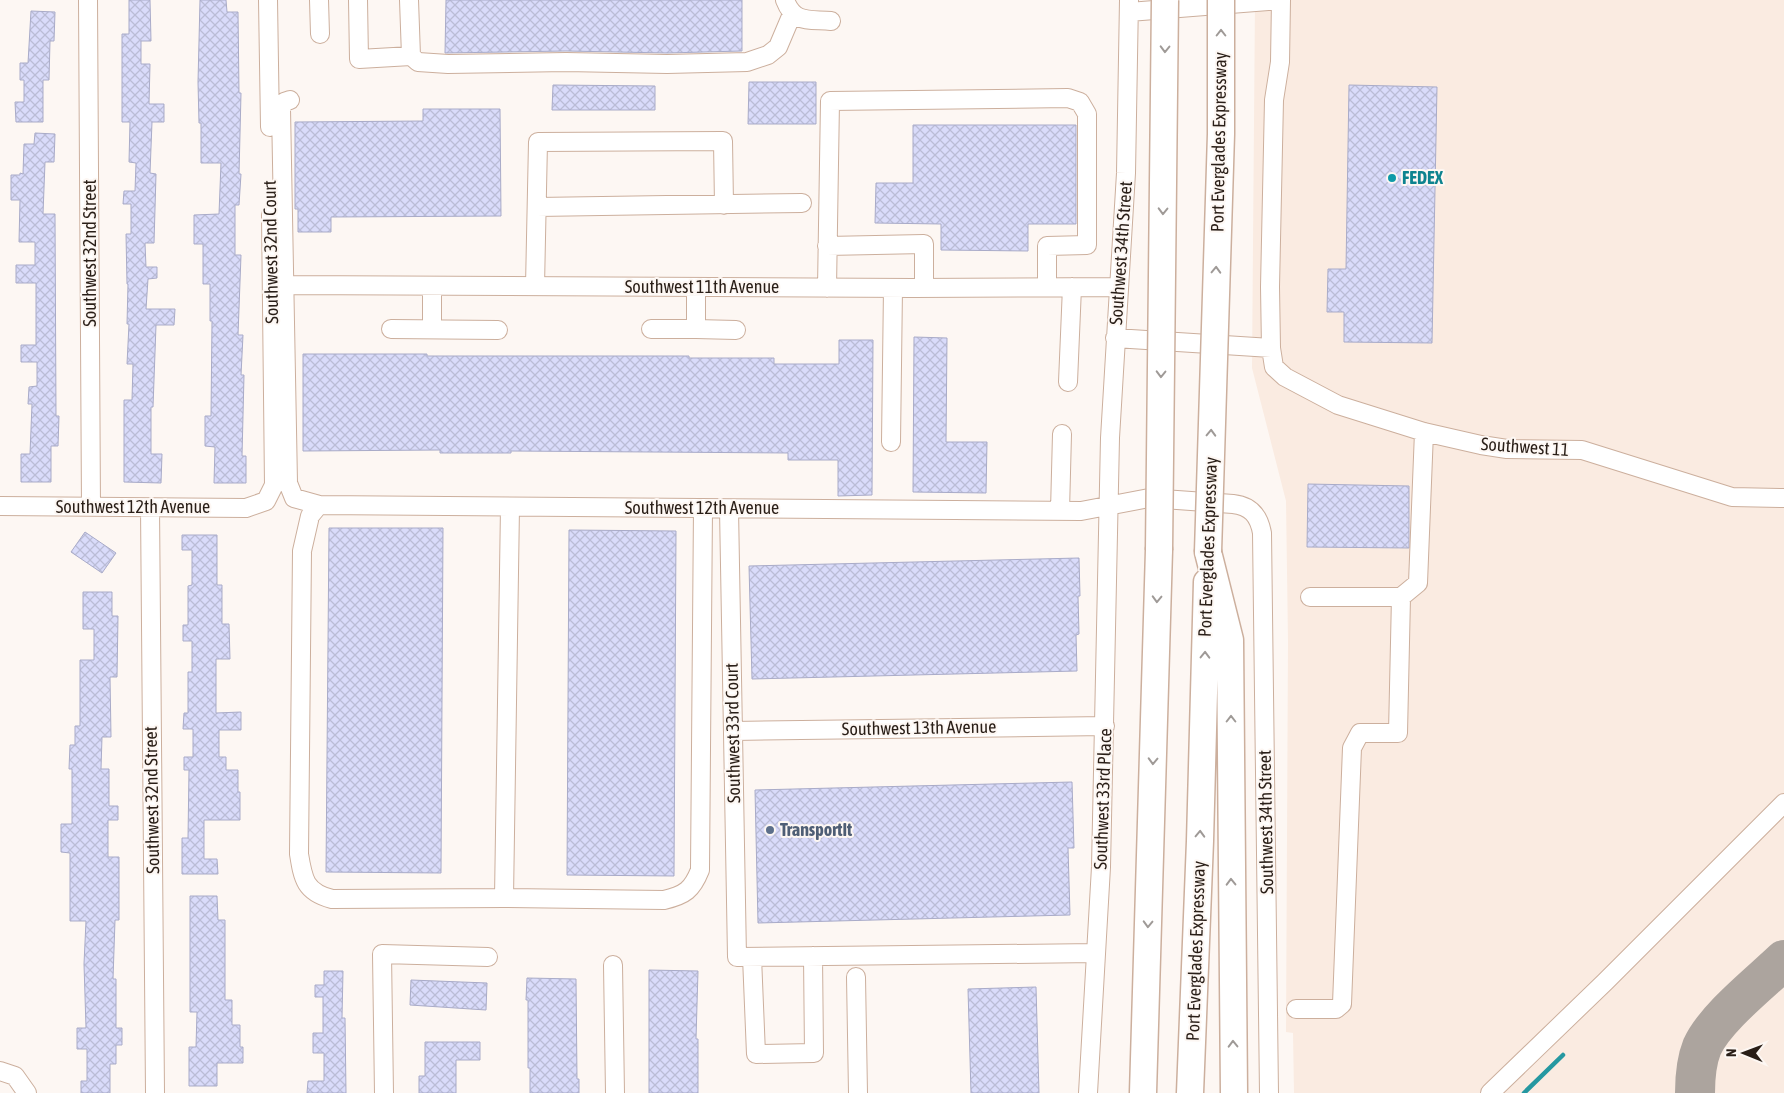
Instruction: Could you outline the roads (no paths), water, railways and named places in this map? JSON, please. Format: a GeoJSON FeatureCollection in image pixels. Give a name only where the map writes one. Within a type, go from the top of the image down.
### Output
{"type":"FeatureCollection","features":[{"type":"Feature","properties":{"kind":"highway"},"geometry":{"type":"LineString","coordinates":[[1143,1093],[1159,550],[1165,0]]}},
{"type":"Feature","properties":{"kind":"highway","name":"Port Everglades Expressway"},"geometry":{"type":"LineString","coordinates":[[1190,1093],[1201,822],[1220,134],[1221,0]]}},
{"type":"Feature","properties":{"kind":"highway"},"geometry":{"type":"LineString","coordinates":[[1208,552],[1230,640],[1234,1093]]}},
{"type":"Feature","properties":{"kind":"highway"},"geometry":{"type":"LineString","coordinates":[[1138,1093],[1144,1065]]}},
{"type":"Feature","properties":{"kind":"street","name":"Southwest 32nd Street"},"geometry":{"type":"LineString","coordinates":[[88,0],[91,507]]}},
{"type":"Feature","properties":{"kind":"street","name":"Southwest 32nd Court"},"geometry":{"type":"LineString","coordinates":[[266,502],[274,485],[268,0]]}},
{"type":"Feature","properties":{"kind":"street"},"geometry":{"type":"LineString","coordinates":[[319,0],[320,34]]}},
{"type":"Feature","properties":{"kind":"street"},"geometry":{"type":"LineString","coordinates":[[358,0],[359,59],[412,56]]}},
{"type":"Feature","properties":{"kind":"street"},"geometry":{"type":"LineString","coordinates":[[409,0],[412,56],[418,62],[448,64],[747,62],[768,55],[778,47],[789,7]]}},
{"type":"Feature","properties":{"kind":"street"},"geometry":{"type":"LineString","coordinates":[[1115,338],[1271,348],[1270,287],[1274,100],[1280,62],[1281,0],[1129,6]]}},
{"type":"Feature","properties":{"kind":"street","name":"Southwest 34th Street"},"geometry":{"type":"LineString","coordinates":[[1129,6],[1126,174],[1115,338],[1109,506],[1148,498],[1241,505],[1254,513],[1262,533],[1269,1093]]}},
{"type":"Feature","properties":{"kind":"street"},"geometry":{"type":"LineString","coordinates":[[789,7],[799,18],[831,21]]}},
{"type":"Feature","properties":{"kind":"street"},"geometry":{"type":"LineString","coordinates":[[827,288],[830,101],[1068,98],[1080,102],[1087,114],[1087,245],[1047,246],[1047,287]]}},
{"type":"Feature","properties":{"kind":"street","name":"Southwest 32nd Court"},"geometry":{"type":"LineString","coordinates":[[290,100],[284,102],[281,109],[288,483],[294,498]]}},
{"type":"Feature","properties":{"kind":"street"},"geometry":{"type":"LineString","coordinates":[[535,286],[538,142],[723,141],[724,205]]}},
{"type":"Feature","properties":{"kind":"street"},"geometry":{"type":"LineString","coordinates":[[537,207],[802,203]]}},
{"type":"Feature","properties":{"kind":"street"},"geometry":{"type":"LineString","coordinates":[[827,246],[924,244],[924,288]]}},
{"type":"Feature","properties":{"kind":"street","name":"Southwest 11th Avenue"},"geometry":{"type":"LineString","coordinates":[[284,285],[827,288],[1119,287]]}},
{"type":"Feature","properties":{"kind":"street"},"geometry":{"type":"LineString","coordinates":[[432,286],[432,329]]}},
{"type":"Feature","properties":{"kind":"street"},"geometry":{"type":"LineString","coordinates":[[696,287],[696,329]]}},
{"type":"Feature","properties":{"kind":"street"},"geometry":{"type":"LineString","coordinates":[[1068,382],[1072,287]]}},
{"type":"Feature","properties":{"kind":"street"},"geometry":{"type":"LineString","coordinates":[[891,442],[893,288]]}},
{"type":"Feature","properties":{"kind":"street"},"geometry":{"type":"LineString","coordinates":[[391,329],[498,330]]}},
{"type":"Feature","properties":{"kind":"street"},"geometry":{"type":"LineString","coordinates":[[651,329],[736,330]]}},
{"type":"Feature","properties":{"kind":"street","name":"Southwest 11"},"geometry":{"type":"LineString","coordinates":[[1271,348],[1274,367],[1285,377],[1338,404],[1424,432],[1507,449],[1582,450],[1732,497],[1784,498]]}},
{"type":"Feature","properties":{"kind":"street"},"geometry":{"type":"LineString","coordinates":[[1310,597],[1401,597],[1418,583],[1424,432]]}},
{"type":"Feature","properties":{"kind":"street"},"geometry":{"type":"LineString","coordinates":[[1060,511],[1062,434]]}},
{"type":"Feature","properties":{"kind":"street","name":"Southwest 12th Avenue"},"geometry":{"type":"LineString","coordinates":[[294,498],[319,505],[510,507],[1081,511],[1109,506]]}},
{"type":"Feature","properties":{"kind":"street","name":"Southwest 12th Avenue"},"geometry":{"type":"LineString","coordinates":[[0,506],[246,508],[266,502]]}},
{"type":"Feature","properties":{"kind":"street"},"geometry":{"type":"LineString","coordinates":[[319,505],[310,516],[302,551],[299,854],[302,874],[311,890],[332,899],[504,898],[664,900],[682,896],[694,884],[700,870],[703,508]]}},
{"type":"Feature","properties":{"kind":"street","name":"Southwest 33rd Place"},"geometry":{"type":"LineString","coordinates":[[1088,1093],[1101,867],[1109,506]]}},
{"type":"Feature","properties":{"kind":"street","name":"Southwest 32nd Street"},"geometry":{"type":"LineString","coordinates":[[150,507],[155,1093]]}},
{"type":"Feature","properties":{"kind":"street"},"geometry":{"type":"LineString","coordinates":[[504,898],[510,507]]}},
{"type":"Feature","properties":{"kind":"street","name":"Southwest 33rd Court"},"geometry":{"type":"LineString","coordinates":[[729,509],[733,731],[744,957],[756,1054],[814,1053],[813,956]]}},
{"type":"Feature","properties":{"kind":"street"},"geometry":{"type":"LineString","coordinates":[[1296,1009],[1336,1009],[1342,1004],[1352,748],[1360,733],[1398,733],[1401,597]]}},
{"type":"Feature","properties":{"kind":"street","name":"Southwest 13th Avenue"},"geometry":{"type":"LineString","coordinates":[[733,731],[1105,726]]}},
{"type":"Feature","properties":{"kind":"street"},"geometry":{"type":"LineString","coordinates":[[1490,1093],[1605,982],[1784,803]]}},
{"type":"Feature","properties":{"kind":"street"},"geometry":{"type":"LineString","coordinates":[[384,1093],[382,954],[488,957]]}},
{"type":"Feature","properties":{"kind":"street"},"geometry":{"type":"LineString","coordinates":[[744,957],[1096,954]]}},
{"type":"Feature","properties":{"kind":"street"},"geometry":{"type":"LineString","coordinates":[[613,965],[615,1093]]}},
{"type":"Feature","properties":{"kind":"street"},"geometry":{"type":"LineString","coordinates":[[856,977],[858,1093]]}},
{"type":"Feature","properties":{"kind":"street"},"geometry":{"type":"LineString","coordinates":[[8,1074],[26,1093]]}},
{"type":"Feature","properties":{"kind":"waterway"},"geometry":{"type":"LineString","coordinates":[[1524,1093],[1563,1055]]}},
{"type":"Feature","properties":{"kind":"place","name":"FEDEX"},"geometry":{"type":"Point","coordinates":[1392,178]}},
{"type":"Feature","properties":{"kind":"place","name":"TransportIt"},"geometry":{"type":"Point","coordinates":[770,830]}}]}
